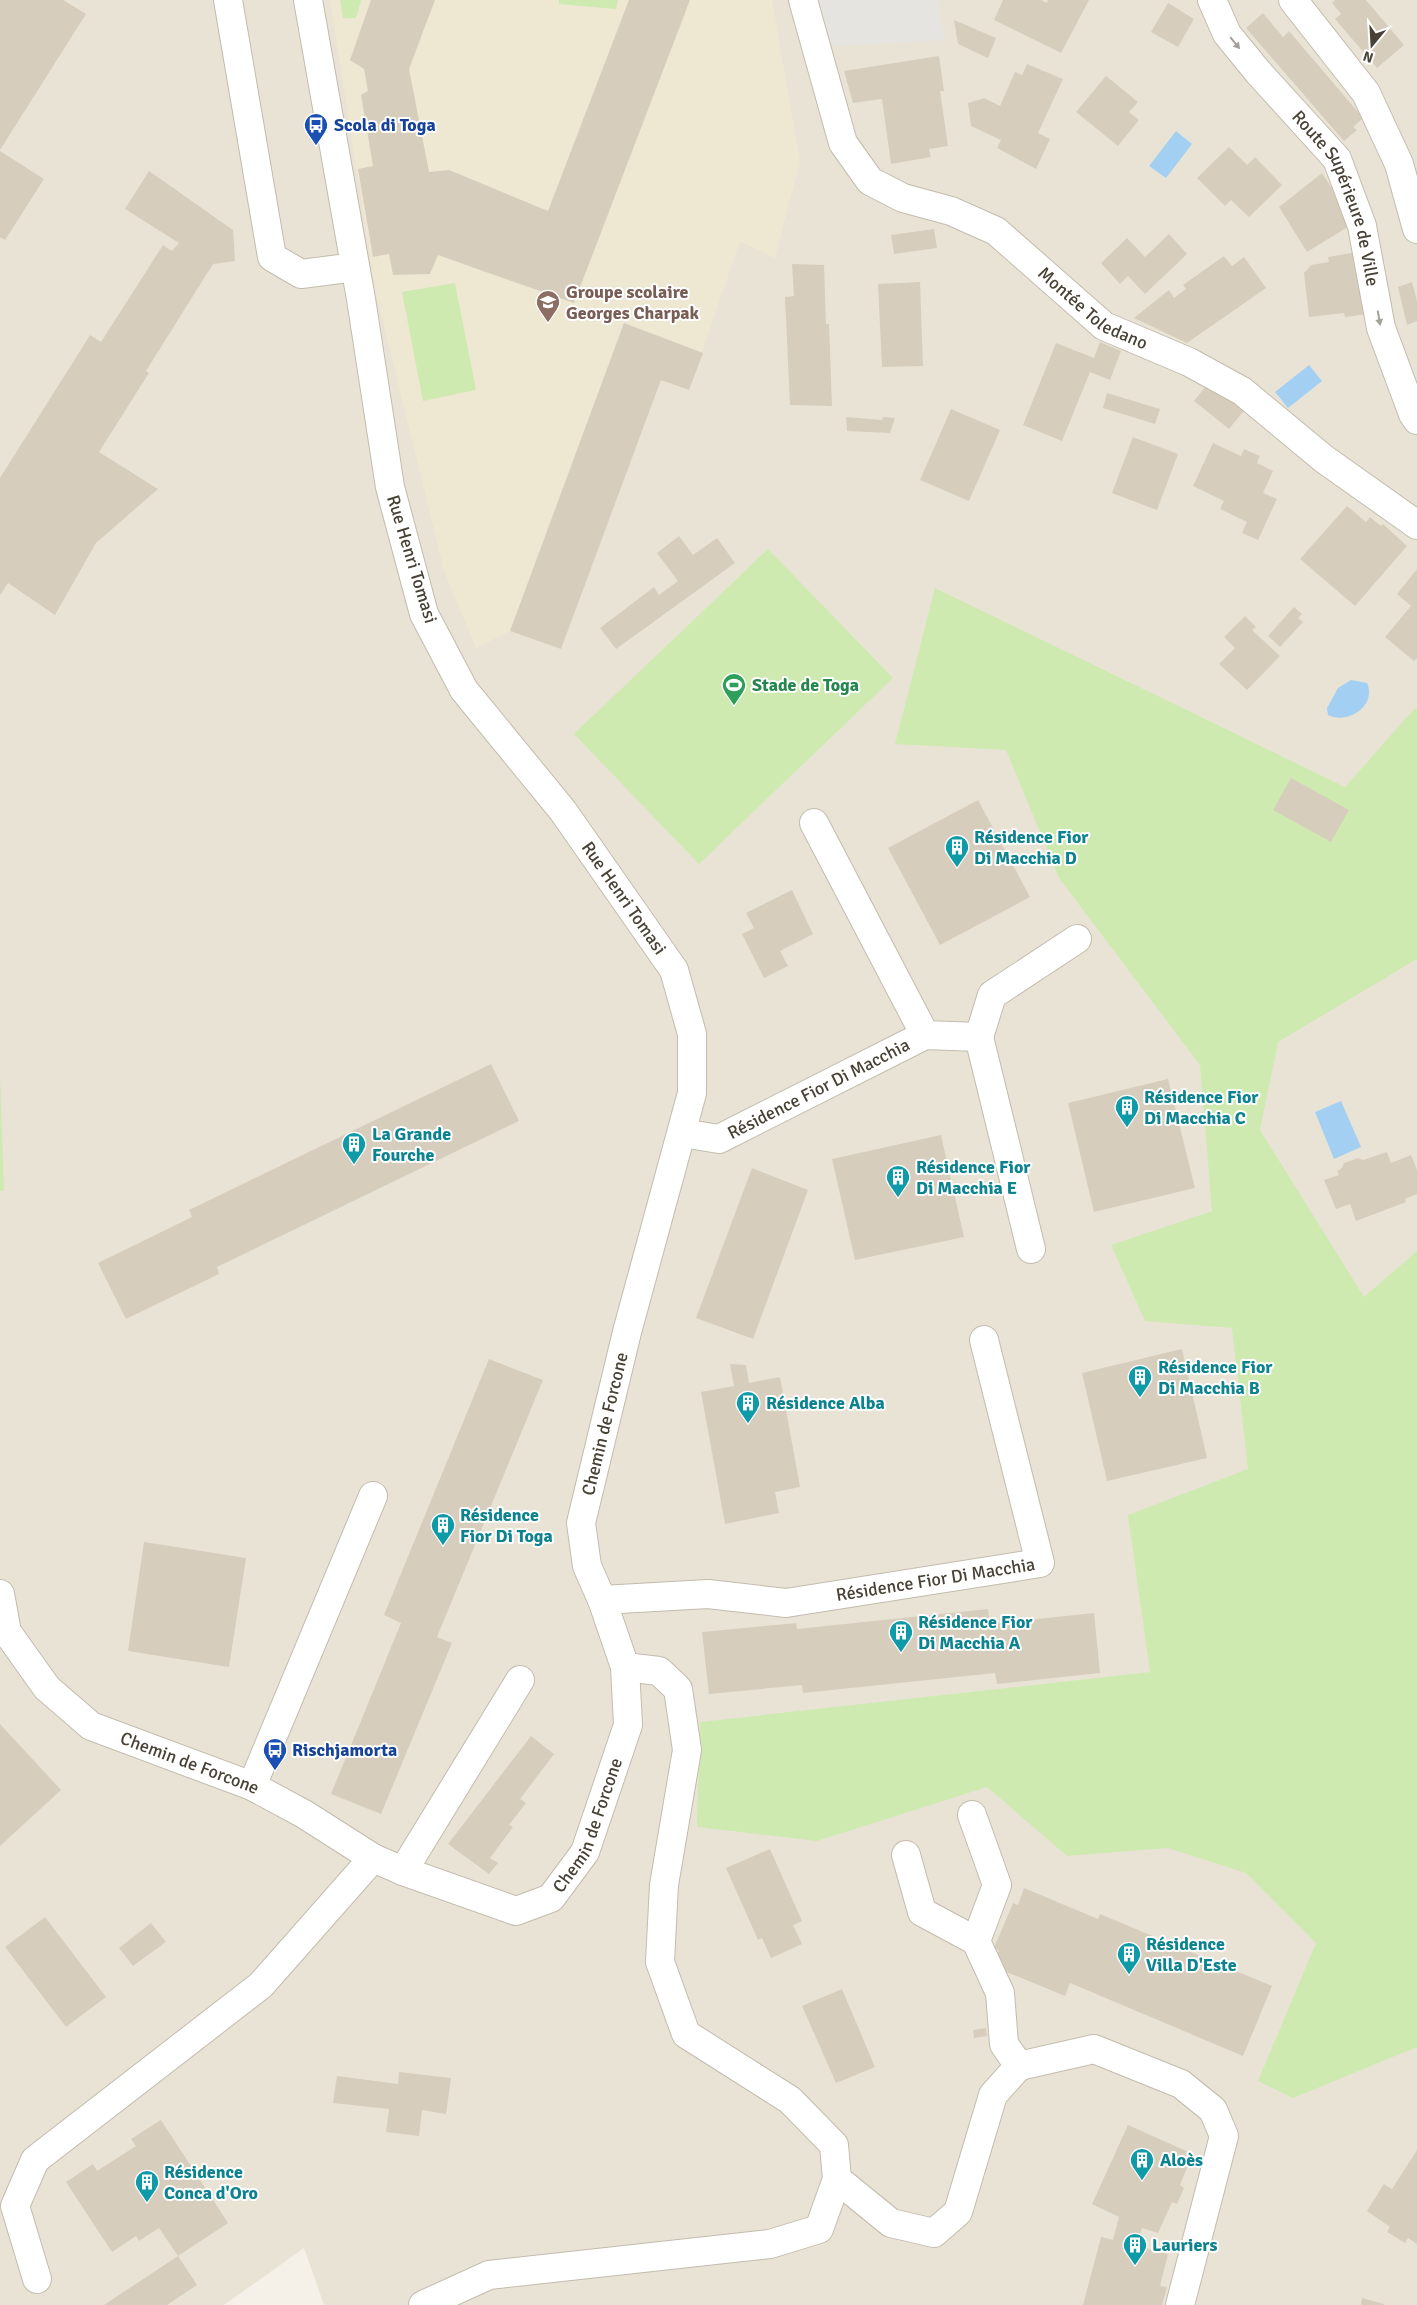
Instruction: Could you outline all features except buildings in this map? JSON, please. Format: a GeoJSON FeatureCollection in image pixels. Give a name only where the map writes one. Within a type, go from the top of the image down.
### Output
{"type":"FeatureCollection","features":[{"type":"Feature","properties":{"kind":"street"},"geometry":{"type":"LineString","coordinates":[[228,0],[272,257],[301,274],[355,267]]}},
{"type":"Feature","properties":{"kind":"street","name":"Rue Henri Tomasi"},"geometry":{"type":"LineString","coordinates":[[308,0],[355,267],[390,486],[424,614],[464,690],[563,810],[674,970],[692,1034],[692,1093],[682,1133]]}},
{"type":"Feature","properties":{"kind":"street","name":"Montée Toledano"},"geometry":{"type":"LineString","coordinates":[[803,0],[843,143],[870,181],[903,198],[951,211],[996,231],[1104,326],[1189,362],[1242,391],[1324,460],[1417,525]]}},
{"type":"Feature","properties":{"kind":"street","name":"Route Supérieure de Ville"},"geometry":{"type":"LineString","coordinates":[[1212,0],[1227,34],[1258,72],[1336,159],[1362,226],[1380,328],[1417,420]]}},
{"type":"Feature","properties":{"kind":"street"},"geometry":{"type":"LineString","coordinates":[[1293,0],[1366,93],[1399,164],[1417,229]]}},
{"type":"Feature","properties":{"kind":"street","name":"Résidence Fior Di Macchia"},"geometry":{"type":"LineString","coordinates":[[814,823],[925,1035]]}},
{"type":"Feature","properties":{"kind":"street"},"geometry":{"type":"LineString","coordinates":[[1031,1249],[979,1037],[992,995],[1077,939]]}},
{"type":"Feature","properties":{"kind":"street","name":"Résidence Fior Di Macchia"},"geometry":{"type":"LineString","coordinates":[[682,1133],[719,1139],[925,1035],[979,1037]]}},
{"type":"Feature","properties":{"kind":"street","name":"Chemin de Forcone"},"geometry":{"type":"LineString","coordinates":[[0,1594],[6,1632],[47,1688],[91,1726],[252,1786],[304,1814],[373,1858],[403,1871],[516,1911],[551,1898],[585,1852],[628,1725],[624,1667],[602,1600],[587,1566],[581,1523],[627,1332],[682,1133]]}},
{"type":"Feature","properties":{"kind":"street","name":"Résidence Fior Di Macchia"},"geometry":{"type":"LineString","coordinates":[[602,1600],[708,1594],[786,1603],[1040,1563],[984,1340]]}},
{"type":"Feature","properties":{"kind":"street"},"geometry":{"type":"LineString","coordinates":[[252,1786],[373,1496]]}},
{"type":"Feature","properties":{"kind":"street"},"geometry":{"type":"LineString","coordinates":[[423,2305],[489,2275],[770,2244],[819,2229],[837,2179],[834,2145],[790,2100],[686,2034],[660,1962],[664,1885],[687,1750],[678,1689],[659,1671],[624,1667]]}},
{"type":"Feature","properties":{"kind":"street"},"geometry":{"type":"LineString","coordinates":[[403,1871],[520,1680]]}},
{"type":"Feature","properties":{"kind":"street"},"geometry":{"type":"LineString","coordinates":[[972,1815],[997,1884],[976,1941]]}},
{"type":"Feature","properties":{"kind":"street"},"geometry":{"type":"LineString","coordinates":[[906,1855],[922,1912],[976,1941],[1000,1993],[1004,2044],[1019,2066]]}},
{"type":"Feature","properties":{"kind":"street"},"geometry":{"type":"LineString","coordinates":[[37,2279],[15,2206],[35,2160],[261,1985],[373,1858]]}},
{"type":"Feature","properties":{"kind":"street"},"geometry":{"type":"LineString","coordinates":[[837,2179],[891,2223],[934,2233],[958,2212],[992,2095],[1019,2066],[1094,2049],[1181,2084],[1213,2110],[1224,2136],[1180,2305]]}},
{"type":"Feature","properties":{"kind":"shaded area"},"geometry":{"type":"Polygon","coordinates":[[[0,0],[1417,0],[1417,2305],[324,2305],[304,2248],[224,2305],[0,2305],[0,0]]]}},
{"type":"Feature","properties":{"kind":"shaded area","name":"Groupe scolaire Georges Charpak"},"geometry":{"type":"Polygon","coordinates":[[[330,0],[772,0],[800,162],[775,258],[740,241],[689,390],[661,380],[561,649],[510,631],[476,648],[444,571],[376,293],[330,0]]]}},
{"type":"Feature","properties":{"kind":"shaded area"},"geometry":{"type":"Polygon","coordinates":[[[813,0],[937,0],[945,40],[831,46],[813,0]]]}},
{"type":"Feature","properties":{"kind":"green space"},"geometry":{"type":"Polygon","coordinates":[[[340,0],[361,0],[356,18],[343,18],[340,0]]]}},
{"type":"Feature","properties":{"kind":"green space"},"geometry":{"type":"Polygon","coordinates":[[[559,0],[618,0],[616,9],[559,4],[559,0]]]}},
{"type":"Feature","properties":{"kind":"green space"},"geometry":{"type":"Polygon","coordinates":[[[455,283],[476,390],[423,401],[402,292],[455,283]]]}},
{"type":"Feature","properties":{"kind":"green space","name":"Stade de Toga"},"geometry":{"type":"Polygon","coordinates":[[[768,549],[893,678],[699,864],[574,734],[768,549]]]}},
{"type":"Feature","properties":{"kind":"green space"},"geometry":{"type":"Polygon","coordinates":[[[935,588],[1345,787],[1415,708],[1417,710],[1417,959],[1278,1042],[1260,1130],[1364,1297],[1417,1251],[1417,2047],[1293,2098],[1258,2081],[1316,1943],[1246,1873],[1168,1848],[1067,1856],[987,1787],[817,1841],[697,1827],[700,1722],[1150,1672],[1128,1515],[1248,1469],[1232,1328],[1145,1321],[1111,1245],[1212,1211],[1200,1065],[1059,878],[1006,750],[895,744],[935,588]]]}},
{"type":"Feature","properties":{"kind":"green space"},"geometry":{"type":"Polygon","coordinates":[[[0,1074],[4,1191],[0,1191],[0,1074]]]}},
{"type":"Feature","properties":{"kind":"water"},"geometry":{"type":"Polygon","coordinates":[[[1176,131],[1192,144],[1166,178],[1149,166],[1176,131]]]}},
{"type":"Feature","properties":{"kind":"water"},"geometry":{"type":"Polygon","coordinates":[[[1309,365],[1322,381],[1288,408],[1275,392],[1309,365]]]}},
{"type":"Feature","properties":{"kind":"water"},"geometry":{"type":"Polygon","coordinates":[[[1351,680],[1367,683],[1369,691],[1365,705],[1352,715],[1336,717],[1328,715],[1327,708],[1338,688],[1351,680]]]}},
{"type":"Feature","properties":{"kind":"water"},"geometry":{"type":"Polygon","coordinates":[[[1341,1101],[1361,1147],[1334,1159],[1315,1112],[1341,1101]]]}},
{"type":"Feature","properties":{"kind":"place","name":"Scola di Toga"},"geometry":{"type":"Point","coordinates":[316,146]}},
{"type":"Feature","properties":{"kind":"place","name":"Groupe scolaire Georges Charpak"},"geometry":{"type":"Point","coordinates":[548,323]}},
{"type":"Feature","properties":{"kind":"place","name":"Stade de Toga"},"geometry":{"type":"Point","coordinates":[734,706]}},
{"type":"Feature","properties":{"kind":"place","name":"Résidence Fior Di Macchia D"},"geometry":{"type":"Point","coordinates":[957,868]}},
{"type":"Feature","properties":{"kind":"place","name":"Résidence Fior Di Macchia C"},"geometry":{"type":"Point","coordinates":[1127,1128]}},
{"type":"Feature","properties":{"kind":"place","name":"La Grande Fourche"},"geometry":{"type":"Point","coordinates":[354,1165]}},
{"type":"Feature","properties":{"kind":"place","name":"Résidence Fior Di Macchia E"},"geometry":{"type":"Point","coordinates":[898,1198]}},
{"type":"Feature","properties":{"kind":"place","name":"Résidence Fior Di Macchia B"},"geometry":{"type":"Point","coordinates":[1140,1398]}},
{"type":"Feature","properties":{"kind":"place","name":"Résidence Alba"},"geometry":{"type":"Point","coordinates":[748,1424]}},
{"type":"Feature","properties":{"kind":"place","name":"Résidence Fior Di Toga"},"geometry":{"type":"Point","coordinates":[443,1546]}},
{"type":"Feature","properties":{"kind":"place","name":"Résidence Fior Di Macchia A"},"geometry":{"type":"Point","coordinates":[901,1653]}},
{"type":"Feature","properties":{"kind":"place","name":"Rischjamorta"},"geometry":{"type":"Point","coordinates":[275,1771]}},
{"type":"Feature","properties":{"kind":"place","name":"Résidence Villa D'Este"},"geometry":{"type":"Point","coordinates":[1129,1975]}},
{"type":"Feature","properties":{"kind":"place","name":"Aloès"},"geometry":{"type":"Point","coordinates":[1142,2181]}},
{"type":"Feature","properties":{"kind":"place","name":"Résidence Conca d'Oro"},"geometry":{"type":"Point","coordinates":[147,2203]}},
{"type":"Feature","properties":{"kind":"place","name":"Lauriers"},"geometry":{"type":"Point","coordinates":[1135,2266]}}]}
